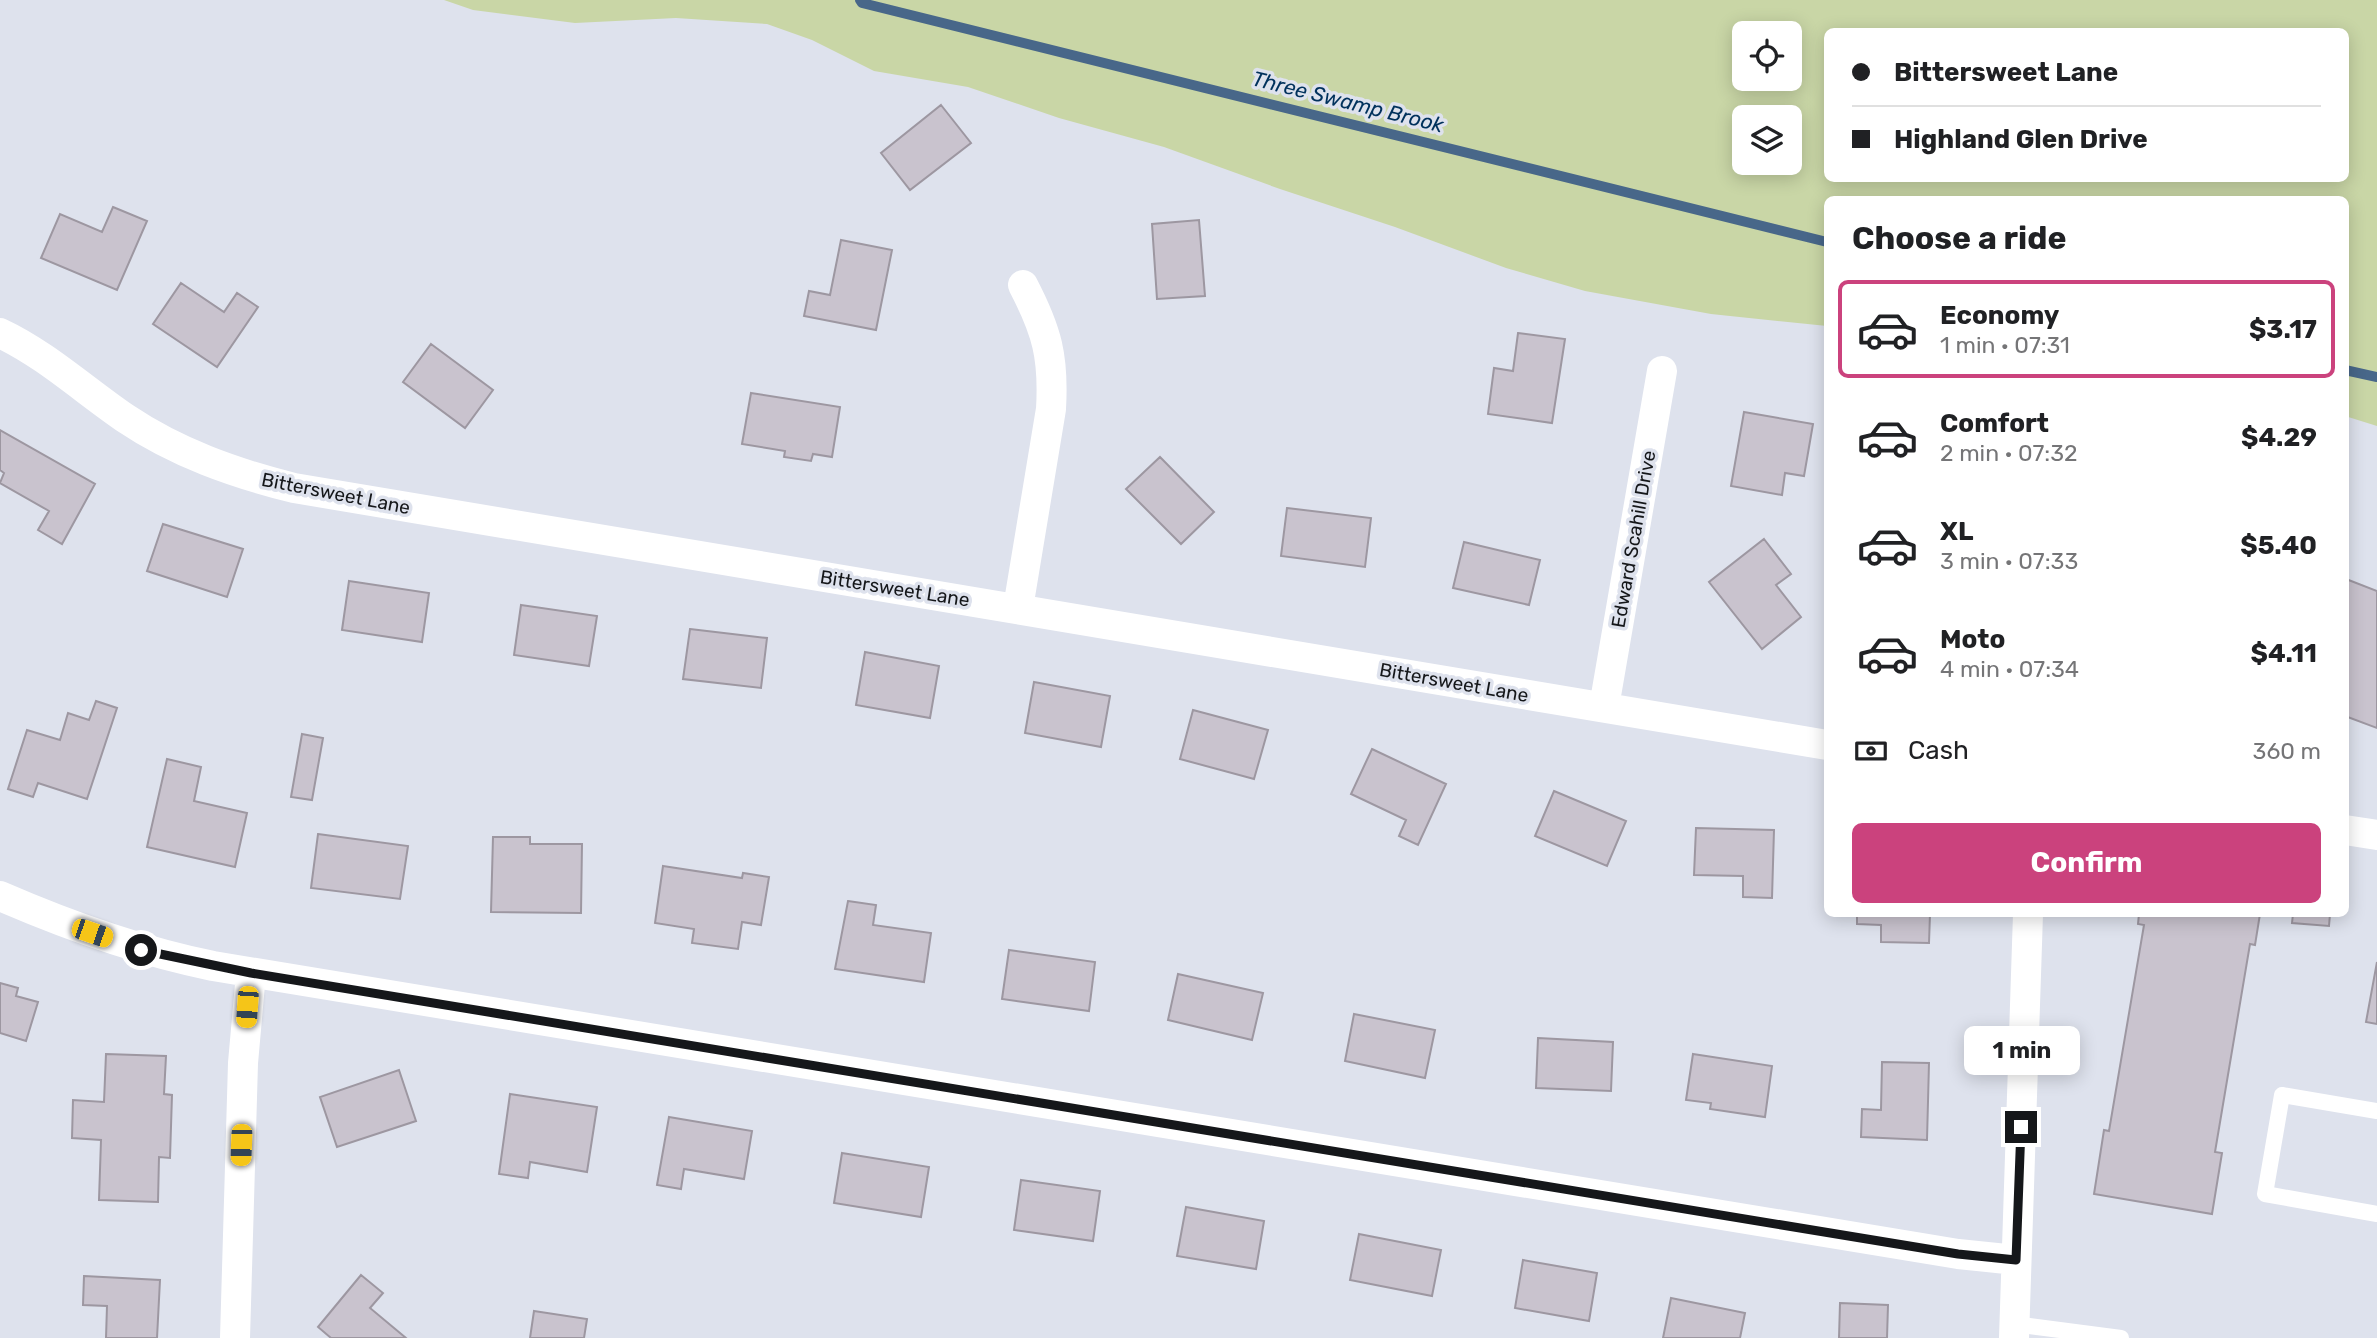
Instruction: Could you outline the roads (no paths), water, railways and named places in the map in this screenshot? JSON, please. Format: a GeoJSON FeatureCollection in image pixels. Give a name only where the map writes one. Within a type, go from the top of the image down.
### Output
{"type":"FeatureCollection","features":[{"type":"Feature","properties":{"kind":"street"},"geometry":{"type":"LineString","coordinates":[[1018,608],[1051,409],[1052,383],[1046,333],[1023,285]]}},
{"type":"Feature","properties":{"kind":"street","name":"Bittersweet Lane"},"geometry":{"type":"LineString","coordinates":[[0,333],[178,449],[262,480],[326,494],[1824,744]]}},
{"type":"Feature","properties":{"kind":"street","name":"Edward Scahill Drive"},"geometry":{"type":"LineString","coordinates":[[1604,707],[1662,371]]}},
{"type":"Feature","properties":{"kind":"street"},"geometry":{"type":"LineString","coordinates":[[2349,831],[2377,835]]}},
{"type":"Feature","properties":{"kind":"street"},"geometry":{"type":"LineString","coordinates":[[0,896],[141,950],[251,973],[1522,1184],[1958,1254],[2016,1260]]}},
{"type":"Feature","properties":{"kind":"street"},"geometry":{"type":"LineString","coordinates":[[2014,1331],[2028,917]]}},
{"type":"Feature","properties":{"kind":"street"},"geometry":{"type":"LineString","coordinates":[[235,1338],[243,1063],[251,973]]}},
{"type":"Feature","properties":{"kind":"lane"},"geometry":{"type":"LineString","coordinates":[[2377,1111],[2282,1095],[2265,1194],[2377,1214]]}},
{"type":"Feature","properties":{"kind":"lane"},"geometry":{"type":"LineString","coordinates":[[2014,1331],[2121,1338]]}},
{"type":"Feature","properties":{"kind":"waterway","name":"Three Swamp Brook"},"geometry":{"type":"LineString","coordinates":[[860,0],[862,3],[1824,241]]}},
{"type":"Feature","properties":{"kind":"waterway","name":"Three Swamp Brook"},"geometry":{"type":"LineString","coordinates":[[2349,371],[2377,377]]}}]}
